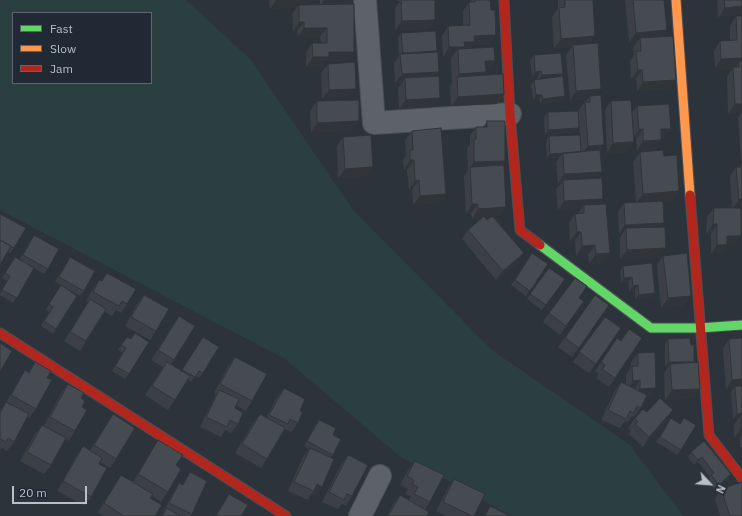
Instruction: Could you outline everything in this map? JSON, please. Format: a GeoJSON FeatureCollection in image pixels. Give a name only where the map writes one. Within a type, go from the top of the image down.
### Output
{"type":"FeatureCollection","features":[{"type":"Feature","properties":{"kind":"street"},"geometry":{"type":"LineString","coordinates":[[365,0],[374,123],[510,114]]}},
{"type":"Feature","properties":{"kind":"street"},"geometry":{"type":"LineString","coordinates":[[504,0],[510,114],[520,230],[651,328],[699,328],[742,325]]}},
{"type":"Feature","properties":{"kind":"street"},"geometry":{"type":"LineString","coordinates":[[676,0],[699,328],[703,344],[709,435],[742,478]]}},
{"type":"Feature","properties":{"kind":"street"},"geometry":{"type":"LineString","coordinates":[[0,333],[286,516]]}},
{"type":"Feature","properties":{"kind":"street"},"geometry":{"type":"LineString","coordinates":[[360,516],[380,476]]}},
{"type":"Feature","properties":{"kind":"shaded area"},"geometry":{"type":"Polygon","coordinates":[[[0,0],[186,0],[251,60],[353,210],[492,350],[630,445],[683,516],[511,516],[451,482],[402,458],[285,359],[0,210],[0,0]]]}},
{"type":"Feature","properties":{"kind":"building"},"geometry":{"type":"Polygon","coordinates":[[[401,0],[435,0],[435,20],[402,21],[401,0]]]}},
{"type":"Feature","properties":{"kind":"building"},"geometry":{"type":"Polygon","coordinates":[[[475,0],[490,0],[491,10],[495,10],[496,35],[474,36],[475,42],[464,42],[465,47],[449,47],[448,26],[470,25],[469,2],[475,2],[475,0]]]}},
{"type":"Feature","properties":{"kind":"building"},"geometry":{"type":"Polygon","coordinates":[[[565,0],[593,0],[595,36],[561,39],[559,8],[565,7],[565,0]]]}},
{"type":"Feature","properties":{"kind":"building"},"geometry":{"type":"Polygon","coordinates":[[[633,0],[664,0],[667,30],[636,33],[633,0]]]}},
{"type":"Feature","properties":{"kind":"building"},"geometry":{"type":"Polygon","coordinates":[[[724,0],[742,0],[742,6],[725,8],[724,0]]]}},
{"type":"Feature","properties":{"kind":"building"},"geometry":{"type":"Polygon","coordinates":[[[354,4],[354,52],[329,52],[329,57],[313,57],[312,43],[327,43],[327,28],[304,28],[304,22],[299,22],[299,5],[354,4]]]}},
{"type":"Feature","properties":{"kind":"building"},"geometry":{"type":"Polygon","coordinates":[[[736,16],[742,16],[742,58],[721,59],[720,41],[737,40],[736,16]]]}},
{"type":"Feature","properties":{"kind":"building"},"geometry":{"type":"Polygon","coordinates":[[[436,31],[437,51],[403,53],[401,33],[436,31]]]}},
{"type":"Feature","properties":{"kind":"building"},"geometry":{"type":"Polygon","coordinates":[[[673,36],[676,80],[643,82],[642,70],[638,70],[636,51],[641,51],[640,38],[673,36]]]}},
{"type":"Feature","properties":{"kind":"building"},"geometry":{"type":"Polygon","coordinates":[[[598,43],[601,89],[576,91],[573,45],[598,43]]]}},
{"type":"Feature","properties":{"kind":"building"},"geometry":{"type":"Polygon","coordinates":[[[494,47],[495,61],[485,61],[486,72],[459,74],[458,49],[494,47]]]}},
{"type":"Feature","properties":{"kind":"building"},"geometry":{"type":"Polygon","coordinates":[[[438,52],[439,72],[402,74],[400,54],[438,52]]]}},
{"type":"Feature","properties":{"kind":"building"},"geometry":{"type":"Polygon","coordinates":[[[561,53],[563,74],[542,75],[541,71],[535,72],[534,55],[561,53]]]}},
{"type":"Feature","properties":{"kind":"building"},"geometry":{"type":"Polygon","coordinates":[[[742,61],[742,104],[735,104],[733,67],[739,67],[739,62],[742,61]]]}},
{"type":"Feature","properties":{"kind":"building"},"geometry":{"type":"Polygon","coordinates":[[[355,62],[356,89],[329,90],[328,64],[355,62]]]}},
{"type":"Feature","properties":{"kind":"building"},"geometry":{"type":"Polygon","coordinates":[[[503,74],[504,94],[458,97],[457,77],[503,74]]]}},
{"type":"Feature","properties":{"kind":"building"},"geometry":{"type":"Polygon","coordinates":[[[439,76],[440,98],[406,100],[405,78],[439,76]]]}},
{"type":"Feature","properties":{"kind":"building"},"geometry":{"type":"Polygon","coordinates":[[[563,76],[565,96],[543,99],[542,95],[536,95],[534,80],[563,76]]]}},
{"type":"Feature","properties":{"kind":"building"},"geometry":{"type":"Polygon","coordinates":[[[601,95],[604,145],[588,146],[585,102],[590,102],[590,96],[601,95]]]}},
{"type":"Feature","properties":{"kind":"building"},"geometry":{"type":"Polygon","coordinates":[[[359,100],[359,121],[317,123],[317,101],[359,100]]]}},
{"type":"Feature","properties":{"kind":"building"},"geometry":{"type":"Polygon","coordinates":[[[631,100],[634,142],[613,143],[611,101],[631,100]]]}},
{"type":"Feature","properties":{"kind":"building"},"geometry":{"type":"Polygon","coordinates":[[[669,104],[671,129],[661,129],[661,140],[643,141],[643,129],[639,130],[637,106],[669,104]]]}},
{"type":"Feature","properties":{"kind":"building"},"geometry":{"type":"Polygon","coordinates":[[[578,111],[579,128],[548,130],[548,112],[578,111]]]}},
{"type":"Feature","properties":{"kind":"building"},"geometry":{"type":"Polygon","coordinates":[[[487,121],[505,121],[505,161],[474,162],[474,139],[476,139],[476,127],[487,127],[487,121]]]}},
{"type":"Feature","properties":{"kind":"building"},"geometry":{"type":"Polygon","coordinates":[[[441,128],[446,194],[420,196],[419,180],[415,181],[414,160],[410,160],[410,150],[413,150],[412,131],[441,128]]]}},
{"type":"Feature","properties":{"kind":"building"},"geometry":{"type":"Polygon","coordinates":[[[371,135],[373,167],[345,169],[343,137],[371,135]]]}},
{"type":"Feature","properties":{"kind":"building"},"geometry":{"type":"Polygon","coordinates":[[[580,135],[581,152],[550,154],[549,136],[580,135]]]}},
{"type":"Feature","properties":{"kind":"building"},"geometry":{"type":"Polygon","coordinates":[[[600,150],[602,172],[564,174],[563,153],[600,150]]]}},
{"type":"Feature","properties":{"kind":"building"},"geometry":{"type":"Polygon","coordinates":[[[663,150],[664,156],[677,155],[679,191],[643,194],[640,152],[663,150]]]}},
{"type":"Feature","properties":{"kind":"building"},"geometry":{"type":"Polygon","coordinates":[[[504,165],[506,207],[478,209],[478,204],[472,204],[470,167],[504,165]]]}},
{"type":"Feature","properties":{"kind":"building"},"geometry":{"type":"Polygon","coordinates":[[[736,167],[742,167],[742,199],[739,200],[736,167]]]}},
{"type":"Feature","properties":{"kind":"building"},"geometry":{"type":"Polygon","coordinates":[[[602,178],[603,199],[564,201],[563,180],[602,178]]]}},
{"type":"Feature","properties":{"kind":"building"},"geometry":{"type":"Polygon","coordinates":[[[663,201],[664,223],[625,225],[624,203],[663,201]]]}},
{"type":"Feature","properties":{"kind":"building"},"geometry":{"type":"Polygon","coordinates":[[[606,204],[610,253],[596,254],[595,245],[582,246],[581,232],[577,232],[575,214],[584,213],[584,205],[606,204]]]}},
{"type":"Feature","properties":{"kind":"building"},"geometry":{"type":"Polygon","coordinates":[[[714,208],[741,208],[741,236],[727,236],[727,245],[717,245],[717,224],[713,224],[714,208]]]}},
{"type":"Feature","properties":{"kind":"building"},"geometry":{"type":"Polygon","coordinates":[[[0,214],[26,228],[14,248],[0,240],[0,214]]]}},
{"type":"Feature","properties":{"kind":"building"},"geometry":{"type":"Polygon","coordinates":[[[484,216],[487,220],[492,216],[524,253],[503,271],[468,230],[484,216]]]}},
{"type":"Feature","properties":{"kind":"building"},"geometry":{"type":"Polygon","coordinates":[[[665,227],[666,248],[627,250],[626,228],[665,227]]]}},
{"type":"Feature","properties":{"kind":"building"},"geometry":{"type":"Polygon","coordinates":[[[34,235],[59,249],[48,269],[23,255],[34,235]]]}},
{"type":"Feature","properties":{"kind":"building"},"geometry":{"type":"Polygon","coordinates":[[[0,240],[11,246],[0,265],[0,240]]]}},
{"type":"Feature","properties":{"kind":"building"},"geometry":{"type":"Polygon","coordinates":[[[532,253],[548,264],[530,291],[515,280],[532,253]]]}},
{"type":"Feature","properties":{"kind":"building"},"geometry":{"type":"Polygon","coordinates":[[[687,253],[691,296],[668,298],[663,256],[687,253]]]}},
{"type":"Feature","properties":{"kind":"building"},"geometry":{"type":"Polygon","coordinates":[[[15,257],[34,268],[17,298],[2,290],[10,276],[5,273],[15,257]]]}},
{"type":"Feature","properties":{"kind":"building"},"geometry":{"type":"Polygon","coordinates":[[[70,257],[95,271],[84,291],[59,277],[70,257]]]}},
{"type":"Feature","properties":{"kind":"building"},"geometry":{"type":"Polygon","coordinates":[[[652,263],[655,293],[639,295],[638,285],[633,286],[632,277],[624,278],[623,266],[652,263]]]}},
{"type":"Feature","properties":{"kind":"building"},"geometry":{"type":"Polygon","coordinates":[[[549,268],[565,279],[546,305],[530,294],[549,268]]]}},
{"type":"Feature","properties":{"kind":"building"},"geometry":{"type":"Polygon","coordinates":[[[107,273],[136,289],[127,304],[122,301],[119,306],[93,292],[99,280],[102,281],[107,273]]]}},
{"type":"Feature","properties":{"kind":"building"},"geometry":{"type":"Polygon","coordinates":[[[575,278],[587,286],[579,298],[584,301],[566,326],[549,313],[575,278]]]}},
{"type":"Feature","properties":{"kind":"building"},"geometry":{"type":"Polygon","coordinates":[[[61,285],[77,296],[56,329],[44,321],[53,307],[49,304],[61,285]]]}},
{"type":"Feature","properties":{"kind":"building"},"geometry":{"type":"Polygon","coordinates":[[[144,295],[169,309],[156,331],[131,317],[144,295]]]}},
{"type":"Feature","properties":{"kind":"building"},"geometry":{"type":"Polygon","coordinates":[[[595,295],[609,305],[579,348],[565,338],[595,295]]]}},
{"type":"Feature","properties":{"kind":"building"},"geometry":{"type":"Polygon","coordinates":[[[90,299],[106,309],[86,341],[70,332],[90,299]]]}},
{"type":"Feature","properties":{"kind":"building"},"geometry":{"type":"Polygon","coordinates":[[[179,316],[195,326],[174,360],[158,350],[179,316]]]}},
{"type":"Feature","properties":{"kind":"building"},"geometry":{"type":"Polygon","coordinates":[[[605,317],[621,328],[596,364],[579,352],[605,317]]]}},
{"type":"Feature","properties":{"kind":"building"},"geometry":{"type":"Polygon","coordinates":[[[629,329],[642,338],[615,378],[602,369],[605,365],[601,362],[617,338],[621,341],[629,329]]]}},
{"type":"Feature","properties":{"kind":"building"},"geometry":{"type":"Polygon","coordinates":[[[135,333],[149,342],[129,374],[115,366],[126,348],[121,345],[127,337],[131,339],[135,333]]]}},
{"type":"Feature","properties":{"kind":"building"},"geometry":{"type":"Polygon","coordinates":[[[203,337],[219,347],[203,373],[199,371],[195,377],[182,370],[203,337]]]}},
{"type":"Feature","properties":{"kind":"building"},"geometry":{"type":"Polygon","coordinates":[[[690,338],[691,345],[694,345],[694,362],[669,362],[668,339],[690,338]]]}},
{"type":"Feature","properties":{"kind":"building"},"geometry":{"type":"Polygon","coordinates":[[[742,338],[742,379],[732,380],[729,339],[742,338]]]}},
{"type":"Feature","properties":{"kind":"building"},"geometry":{"type":"Polygon","coordinates":[[[0,343],[12,351],[0,372],[0,343]]]}},
{"type":"Feature","properties":{"kind":"building"},"geometry":{"type":"Polygon","coordinates":[[[655,352],[656,388],[640,389],[640,380],[633,381],[632,366],[638,366],[638,353],[655,352]]]}},
{"type":"Feature","properties":{"kind":"building"},"geometry":{"type":"Polygon","coordinates":[[[235,357],[267,374],[252,401],[220,384],[235,357]]]}},
{"type":"Feature","properties":{"kind":"building"},"geometry":{"type":"Polygon","coordinates":[[[35,362],[51,371],[47,378],[52,380],[36,409],[11,395],[25,370],[29,373],[35,362]]]}},
{"type":"Feature","properties":{"kind":"building"},"geometry":{"type":"Polygon","coordinates":[[[167,362],[190,376],[175,400],[152,386],[167,362]]]}},
{"type":"Feature","properties":{"kind":"building"},"geometry":{"type":"Polygon","coordinates":[[[698,362],[700,389],[672,390],[670,364],[698,362]]]}},
{"type":"Feature","properties":{"kind":"building"},"geometry":{"type":"Polygon","coordinates":[[[621,382],[647,395],[641,408],[637,406],[634,413],[630,411],[626,419],[608,410],[621,382]]]}},
{"type":"Feature","properties":{"kind":"building"},"geometry":{"type":"Polygon","coordinates":[[[68,384],[84,393],[81,398],[85,401],[82,407],[87,410],[75,431],[50,417],[68,384]]]}},
{"type":"Feature","properties":{"kind":"building"},"geometry":{"type":"Polygon","coordinates":[[[735,386],[742,386],[742,413],[737,414],[735,386]]]}},
{"type":"Feature","properties":{"kind":"building"},"geometry":{"type":"Polygon","coordinates":[[[284,388],[305,399],[300,411],[303,412],[298,423],[290,419],[288,424],[269,415],[284,388]]]}},
{"type":"Feature","properties":{"kind":"building"},"geometry":{"type":"Polygon","coordinates":[[[219,390],[239,399],[235,408],[243,413],[238,424],[230,420],[227,427],[206,417],[219,390]]]}},
{"type":"Feature","properties":{"kind":"building"},"geometry":{"type":"Polygon","coordinates":[[[660,398],[673,410],[649,437],[635,424],[638,422],[635,418],[643,409],[647,412],[660,398]]]}},
{"type":"Feature","properties":{"kind":"building"},"geometry":{"type":"Polygon","coordinates":[[[6,402],[29,414],[14,442],[8,438],[6,442],[0,439],[0,413],[6,402]]]}},
{"type":"Feature","properties":{"kind":"building"},"geometry":{"type":"Polygon","coordinates":[[[113,414],[135,428],[116,459],[94,445],[113,414]]]}},
{"type":"Feature","properties":{"kind":"building"},"geometry":{"type":"Polygon","coordinates":[[[260,414],[285,428],[267,459],[242,444],[260,414]]]}},
{"type":"Feature","properties":{"kind":"building"},"geometry":{"type":"Polygon","coordinates":[[[742,415],[742,428],[741,428],[742,415]]]}},
{"type":"Feature","properties":{"kind":"building"},"geometry":{"type":"Polygon","coordinates":[[[671,418],[680,424],[684,418],[696,425],[681,450],[660,437],[671,418]]]}},
{"type":"Feature","properties":{"kind":"building"},"geometry":{"type":"Polygon","coordinates":[[[319,420],[336,428],[333,435],[341,439],[333,455],[307,441],[319,420]]]}},
{"type":"Feature","properties":{"kind":"building"},"geometry":{"type":"Polygon","coordinates":[[[42,425],[66,438],[51,465],[27,452],[42,425]]]}},
{"type":"Feature","properties":{"kind":"building"},"geometry":{"type":"Polygon","coordinates":[[[158,440],[183,455],[176,465],[181,469],[168,492],[138,474],[158,440]]]}},
{"type":"Feature","properties":{"kind":"building"},"geometry":{"type":"Polygon","coordinates":[[[704,441],[731,474],[719,485],[711,475],[714,473],[702,457],[698,460],[691,452],[704,441]]]}},
{"type":"Feature","properties":{"kind":"building"},"geometry":{"type":"Polygon","coordinates":[[[83,446],[102,458],[99,464],[107,468],[91,497],[63,481],[83,446]]]}},
{"type":"Feature","properties":{"kind":"building"},"geometry":{"type":"Polygon","coordinates":[[[310,448],[334,459],[322,487],[317,484],[314,491],[294,482],[310,448]]]}},
{"type":"Feature","properties":{"kind":"building"},"geometry":{"type":"Polygon","coordinates":[[[348,455],[368,465],[352,496],[347,494],[344,500],[329,492],[348,455]]]}},
{"type":"Feature","properties":{"kind":"building"},"geometry":{"type":"Polygon","coordinates":[[[415,461],[444,475],[430,502],[414,494],[418,487],[412,484],[414,480],[407,476],[415,461]]]}},
{"type":"Feature","properties":{"kind":"building"},"geometry":{"type":"Polygon","coordinates":[[[190,472],[207,481],[192,514],[169,503],[179,483],[183,485],[190,472]]]}},
{"type":"Feature","properties":{"kind":"building"},"geometry":{"type":"Polygon","coordinates":[[[121,475],[153,494],[150,498],[162,505],[155,516],[124,516],[104,503],[121,475]]]}},
{"type":"Feature","properties":{"kind":"building"},"geometry":{"type":"Polygon","coordinates":[[[454,479],[485,494],[474,516],[443,502],[454,479]]]}},
{"type":"Feature","properties":{"kind":"building"},"geometry":{"type":"Polygon","coordinates":[[[742,482],[742,516],[730,516],[721,489],[742,482]]]}},
{"type":"Feature","properties":{"kind":"building"},"geometry":{"type":"Polygon","coordinates":[[[229,494],[248,505],[241,516],[216,516],[229,494]]]}},
{"type":"Feature","properties":{"kind":"building"},"geometry":{"type":"Polygon","coordinates":[[[400,495],[429,512],[427,516],[388,516],[400,495]]]}},
{"type":"Feature","properties":{"kind":"building"},"geometry":{"type":"Polygon","coordinates":[[[490,506],[510,516],[485,516],[490,506]]]}},
{"type":"Feature","properties":{"kind":"building"},"geometry":{"type":"Polygon","coordinates":[[[167,508],[180,516],[162,516],[167,508]]]}},
{"type":"Feature","properties":{"kind":"traffic: fast"},"geometry":{"type":"LineString","coordinates":[[540,245],[651,328],[699,328],[742,325]]}},
{"type":"Feature","properties":{"kind":"traffic: slow"},"geometry":{"type":"LineString","coordinates":[[676,0],[690,195]]}},
{"type":"Feature","properties":{"kind":"traffic: jam"},"geometry":{"type":"LineString","coordinates":[[504,0],[510,114],[520,230],[540,245]]}},
{"type":"Feature","properties":{"kind":"traffic: jam"},"geometry":{"type":"LineString","coordinates":[[690,195],[709,435],[742,478]]}},
{"type":"Feature","properties":{"kind":"traffic: jam"},"geometry":{"type":"LineString","coordinates":[[0,333],[286,516]]}}]}
